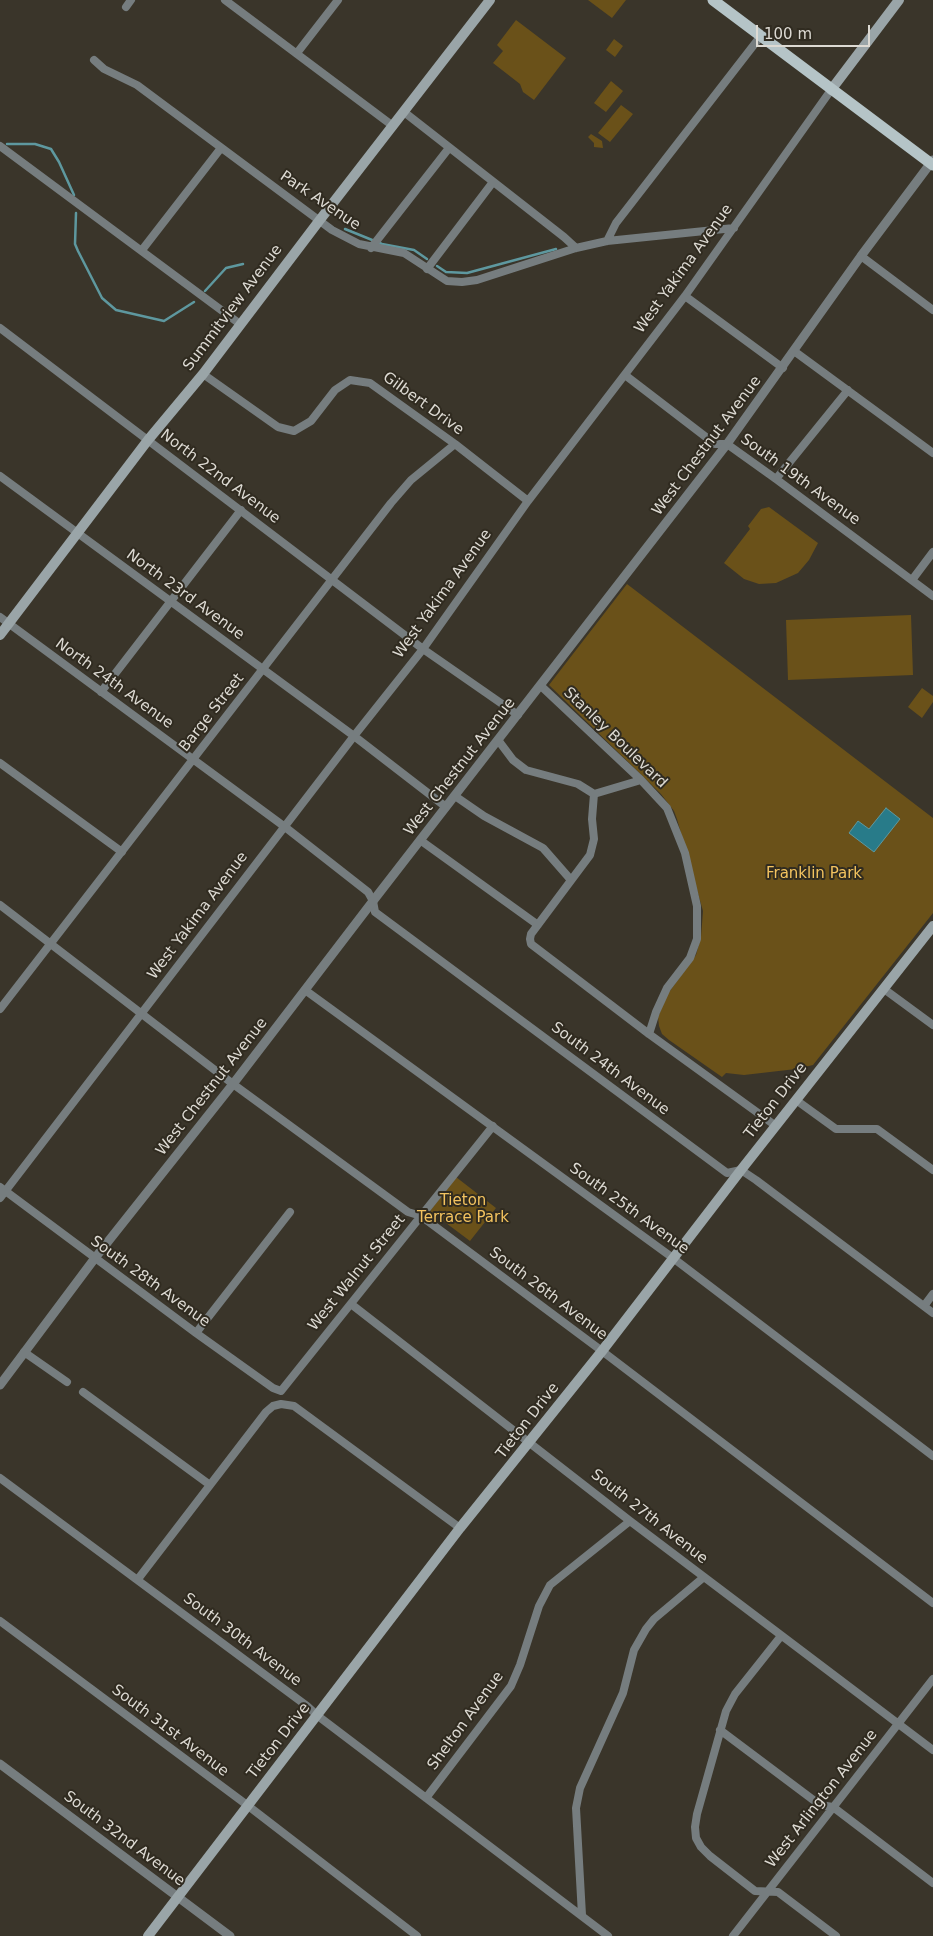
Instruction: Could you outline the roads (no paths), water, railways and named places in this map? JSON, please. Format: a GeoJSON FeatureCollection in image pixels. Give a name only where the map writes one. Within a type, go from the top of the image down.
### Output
{"type":"FeatureCollection","features":[{"type":"Feature","properties":{"kind":"main road","name":"Summitview Avenue"},"geometry":{"type":"LineString","coordinates":[[0,635],[4,620],[78,533],[148,440],[203,374],[319,220],[490,0]]}},
{"type":"Feature","properties":{"kind":"main road"},"geometry":{"type":"LineString","coordinates":[[713,0],[726,4],[760,37],[932,163]]}},
{"type":"Feature","properties":{"kind":"main road","name":"West Yakima Avenue"},"geometry":{"type":"LineString","coordinates":[[831,90],[899,0]]}},
{"type":"Feature","properties":{"kind":"main road","name":"Tieton Drive"},"geometry":{"type":"LineString","coordinates":[[148,1936],[460,1528],[602,1352],[741,1170],[933,926]]}},
{"type":"Feature","properties":{"kind":"street"},"geometry":{"type":"LineString","coordinates":[[126,7],[131,0]]}},
{"type":"Feature","properties":{"kind":"street"},"geometry":{"type":"LineString","coordinates":[[225,0],[393,126]]}},
{"type":"Feature","properties":{"kind":"street"},"geometry":{"type":"LineString","coordinates":[[297,53],[338,0]]}},
{"type":"Feature","properties":{"kind":"street"},"geometry":{"type":"LineString","coordinates":[[607,241],[616,223],[760,37]]}},
{"type":"Feature","properties":{"kind":"street","name":"Park Avenue"},"geometry":{"type":"LineString","coordinates":[[94,60],[104,69],[137,85],[344,237],[404,254],[447,281],[477,280],[576,248],[607,241],[734,228]]}},
{"type":"Feature","properties":{"kind":"street","name":"West Yakima Avenue"},"geometry":{"type":"LineString","coordinates":[[2,1192],[142,1014],[354,736],[423,649],[528,501],[685,296],[831,90]]}},
{"type":"Feature","properties":{"kind":"street"},"geometry":{"type":"LineString","coordinates":[[404,112],[576,248]]}},
{"type":"Feature","properties":{"kind":"street"},"geometry":{"type":"LineString","coordinates":[[0,146],[240,324]]}},
{"type":"Feature","properties":{"kind":"street"},"geometry":{"type":"LineString","coordinates":[[142,250],[221,148]]}},
{"type":"Feature","properties":{"kind":"street"},"geometry":{"type":"LineString","coordinates":[[374,244],[449,148]]}},
{"type":"Feature","properties":{"kind":"street","name":"West Chestnut Avenue"},"geometry":{"type":"LineString","coordinates":[[0,1384],[95,1258],[233,1084],[373,900],[728,444],[862,256],[932,163]]}},
{"type":"Feature","properties":{"kind":"street"},"geometry":{"type":"LineString","coordinates":[[427,269],[493,182]]}},
{"type":"Feature","properties":{"kind":"street"},"geometry":{"type":"LineString","coordinates":[[862,256],[933,310]]}},
{"type":"Feature","properties":{"kind":"street"},"geometry":{"type":"LineString","coordinates":[[685,296],[783,368]]}},
{"type":"Feature","properties":{"kind":"street","name":"North 22nd Avenue"},"geometry":{"type":"LineString","coordinates":[[0,328],[423,649],[518,715]]}},
{"type":"Feature","properties":{"kind":"street"},"geometry":{"type":"LineString","coordinates":[[794,351],[933,453]]}},
{"type":"Feature","properties":{"kind":"street","name":"Gilbert Drive"},"geometry":{"type":"LineString","coordinates":[[203,374],[278,428],[294,431],[311,422],[335,390],[350,380],[370,383],[455,444],[528,501]]}},
{"type":"Feature","properties":{"kind":"street","name":"South 19th Avenue"},"geometry":{"type":"LineString","coordinates":[[625,375],[716,444],[728,444],[776,478],[933,596]]}},
{"type":"Feature","properties":{"kind":"street"},"geometry":{"type":"LineString","coordinates":[[776,478],[848,390]]}},
{"type":"Feature","properties":{"kind":"street","name":"Barge Street"},"geometry":{"type":"LineString","coordinates":[[0,1009],[410,480],[455,444]]}},
{"type":"Feature","properties":{"kind":"street","name":"North 23rd Avenue"},"geometry":{"type":"LineString","coordinates":[[0,476],[354,736],[446,807]]}},
{"type":"Feature","properties":{"kind":"street"},"geometry":{"type":"LineString","coordinates":[[101,692],[241,510]]}},
{"type":"Feature","properties":{"kind":"street"},"geometry":{"type":"LineString","coordinates":[[912,580],[933,552]]}},
{"type":"Feature","properties":{"kind":"street","name":"North 24th Avenue"},"geometry":{"type":"LineString","coordinates":[[4,620],[285,827]]}},
{"type":"Feature","properties":{"kind":"street","name":"Stanley Boulevard"},"geometry":{"type":"LineString","coordinates":[[541,686],[642,780],[667,808],[685,853],[697,906],[697,939],[690,958],[667,988],[649,1034]]}},
{"type":"Feature","properties":{"kind":"street"},"geometry":{"type":"LineString","coordinates":[[498,740],[513,760],[526,770],[578,784],[594,794],[642,780]]}},
{"type":"Feature","properties":{"kind":"street"},"geometry":{"type":"LineString","coordinates":[[0,762],[122,852]]}},
{"type":"Feature","properties":{"kind":"street"},"geometry":{"type":"LineString","coordinates":[[594,794],[592,819],[594,839],[590,854],[538,925],[530,939],[531,944],[649,1034],[776,1126]]}},
{"type":"Feature","properties":{"kind":"street"},"geometry":{"type":"LineString","coordinates":[[455,796],[484,816],[543,848],[570,880]]}},
{"type":"Feature","properties":{"kind":"street","name":"South 24th Avenue"},"geometry":{"type":"LineString","coordinates":[[285,827],[368,892],[373,900],[375,912],[727,1173],[741,1170],[933,1313]]}},
{"type":"Feature","properties":{"kind":"street"},"geometry":{"type":"LineString","coordinates":[[420,840],[538,925]]}},
{"type":"Feature","properties":{"kind":"street","name":"South 26th Avenue"},"geometry":{"type":"LineString","coordinates":[[0,905],[51,942],[233,1084],[408,1212],[421,1216],[933,1603]]}},
{"type":"Feature","properties":{"kind":"street"},"geometry":{"type":"LineString","coordinates":[[884,988],[933,1025]]}},
{"type":"Feature","properties":{"kind":"street","name":"South 25th Avenue"},"geometry":{"type":"LineString","coordinates":[[305,990],[673,1258],[933,1456]]}},
{"type":"Feature","properties":{"kind":"street"},"geometry":{"type":"LineString","coordinates":[[796,1100],[836,1129],[877,1129],[933,1170]]}},
{"type":"Feature","properties":{"kind":"street","name":"West Walnut Street"},"geometry":{"type":"LineString","coordinates":[[280,1391],[493,1126]]}},
{"type":"Feature","properties":{"kind":"street","name":"South 28th Avenue"},"geometry":{"type":"LineString","coordinates":[[2,1192],[196,1333],[273,1388],[280,1391]]}},
{"type":"Feature","properties":{"kind":"street"},"geometry":{"type":"LineString","coordinates":[[196,1333],[290,1212]]}},
{"type":"Feature","properties":{"kind":"street"},"geometry":{"type":"LineString","coordinates":[[924,1306],[933,1294]]}},
{"type":"Feature","properties":{"kind":"street","name":"South 27th Avenue"},"geometry":{"type":"LineString","coordinates":[[351,1304],[630,1521],[933,1750]]}},
{"type":"Feature","properties":{"kind":"street"},"geometry":{"type":"LineString","coordinates":[[24,1352],[67,1382]]}},
{"type":"Feature","properties":{"kind":"street"},"geometry":{"type":"LineString","coordinates":[[83,1392],[210,1485]]}},
{"type":"Feature","properties":{"kind":"street"},"geometry":{"type":"LineString","coordinates":[[138,1579],[266,1412],[273,1406],[281,1404],[294,1406],[460,1528]]}},
{"type":"Feature","properties":{"kind":"street","name":"South 30th Avenue"},"geometry":{"type":"LineString","coordinates":[[0,1478],[307,1706],[426,1798],[582,1914],[608,1936]]}},
{"type":"Feature","properties":{"kind":"street","name":"Shelton Avenue"},"geometry":{"type":"LineString","coordinates":[[426,1798],[511,1686],[520,1665],[539,1606],[550,1585],[630,1521]]}},
{"type":"Feature","properties":{"kind":"street"},"geometry":{"type":"LineString","coordinates":[[582,1914],[576,1808],[580,1788],[623,1693],[634,1650],[646,1629],[654,1619],[704,1577]]}},
{"type":"Feature","properties":{"kind":"street","name":"South 31st Avenue"},"geometry":{"type":"LineString","coordinates":[[0,1621],[247,1805],[417,1936]]}},
{"type":"Feature","properties":{"kind":"street"},"geometry":{"type":"LineString","coordinates":[[781,1636],[735,1694],[726,1711],[697,1814],[696,1838],[710,1856],[755,1891],[778,1892],[836,1936]]}},
{"type":"Feature","properties":{"kind":"street","name":"West Arlington Avenue"},"geometry":{"type":"LineString","coordinates":[[733,1936],[933,1679]]}},
{"type":"Feature","properties":{"kind":"street"},"geometry":{"type":"LineString","coordinates":[[720,1730],[820,1805],[833,1807],[933,1883]]}},
{"type":"Feature","properties":{"kind":"street","name":"South 32nd Avenue"},"geometry":{"type":"LineString","coordinates":[[0,1764],[230,1936]]}},
{"type":"Feature","properties":{"kind":"water"},"geometry":{"type":"Polygon","coordinates":[[[886,808],[900,819],[874,852],[849,833],[858,821],[869,829],[886,808]]]}},
{"type":"Feature","properties":{"kind":"waterway"},"geometry":{"type":"LineString","coordinates":[[7,144],[35,144],[51,149],[74,195]]}},
{"type":"Feature","properties":{"kind":"waterway"},"geometry":{"type":"LineString","coordinates":[[76,213],[75,244],[102,298],[116,310],[164,321],[194,302]]}},
{"type":"Feature","properties":{"kind":"waterway"},"geometry":{"type":"LineString","coordinates":[[345,229],[382,244],[414,250],[427,259]]}},
{"type":"Feature","properties":{"kind":"waterway"},"geometry":{"type":"LineString","coordinates":[[437,266],[446,272],[467,273],[556,249]]}},
{"type":"Feature","properties":{"kind":"waterway"},"geometry":{"type":"LineString","coordinates":[[205,291],[226,268],[243,264]]}},
{"type":"Feature","properties":{"kind":"park label","name":"Franklin Park"},"geometry":{"type":"Point","coordinates":[814,874]}},
{"type":"Feature","properties":{"kind":"park label","name":"Tieton Terrace Park"},"geometry":{"type":"Point","coordinates":[463,1210]}}]}
